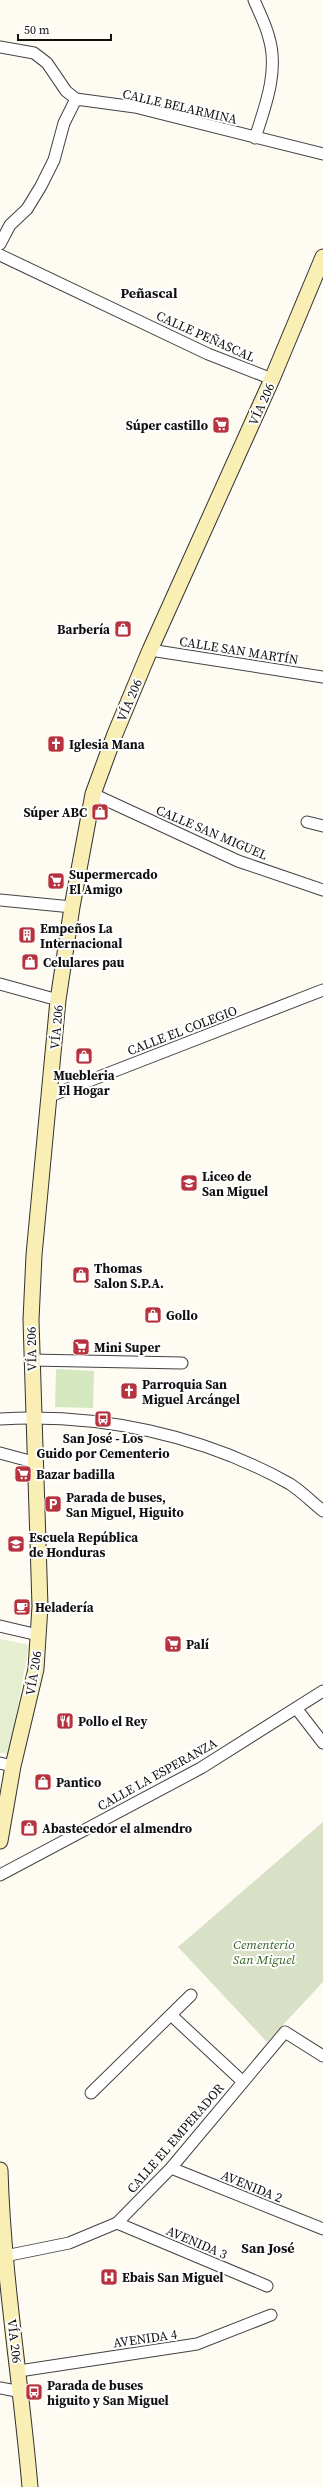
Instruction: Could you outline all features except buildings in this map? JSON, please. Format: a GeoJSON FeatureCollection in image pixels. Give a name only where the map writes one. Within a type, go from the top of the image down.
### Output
{"type":"FeatureCollection","features":[{"type":"Feature","properties":{"kind":"main road","name":"VÍA 206"},"geometry":{"type":"LineString","coordinates":[[0,1841],[7,1765],[36,1669],[38,1635],[37,1463],[32,1417],[31,1360],[34,1254],[58,1000],[72,907],[93,794],[115,734],[150,650],[272,379],[323,257]]}},
{"type":"Feature","properties":{"kind":"main road","name":"VÍA 206"},"geometry":{"type":"LineString","coordinates":[[0,2170],[5,2256],[22,2392],[30,2487]]}},
{"type":"Feature","properties":{"kind":"street"},"geometry":{"type":"LineString","coordinates":[[254,0],[270,39],[272,66],[267,103],[255,138],[323,154]]}},
{"type":"Feature","properties":{"kind":"street"},"geometry":{"type":"LineString","coordinates":[[0,47],[34,53],[47,63],[66,91],[76,99],[64,123],[54,160],[41,186],[27,209],[10,225],[0,244]]}},
{"type":"Feature","properties":{"kind":"street","name":"CALLE BELARMINA"},"geometry":{"type":"LineString","coordinates":[[76,99],[135,108],[255,138]]}},
{"type":"Feature","properties":{"kind":"street","name":"CALLE PEÑASCAL"},"geometry":{"type":"LineString","coordinates":[[0,255],[208,354],[272,379]]}},
{"type":"Feature","properties":{"kind":"street","name":"CALLE SAN MARTÍN"},"geometry":{"type":"LineString","coordinates":[[150,650],[323,677]]}},
{"type":"Feature","properties":{"kind":"street","name":"CALLE SAN MIGUEL"},"geometry":{"type":"LineString","coordinates":[[93,794],[238,861],[323,890]]}},
{"type":"Feature","properties":{"kind":"street"},"geometry":{"type":"LineString","coordinates":[[307,822],[323,826]]}},
{"type":"Feature","properties":{"kind":"street"},"geometry":{"type":"LineString","coordinates":[[0,900],[72,907]]}},
{"type":"Feature","properties":{"kind":"street"},"geometry":{"type":"LineString","coordinates":[[0,984],[58,1000]]}},
{"type":"Feature","properties":{"kind":"street","name":"CALLE EL COLEGIO"},"geometry":{"type":"LineString","coordinates":[[50,1096],[323,990]]}},
{"type":"Feature","properties":{"kind":"street"},"geometry":{"type":"LineString","coordinates":[[31,1360],[182,1363]]}},
{"type":"Feature","properties":{"kind":"street"},"geometry":{"type":"LineString","coordinates":[[0,1419],[32,1417],[136,1427],[183,1439],[230,1456],[290,1485],[323,1511]]}},
{"type":"Feature","properties":{"kind":"street"},"geometry":{"type":"LineString","coordinates":[[0,1453],[37,1463]]}},
{"type":"Feature","properties":{"kind":"street"},"geometry":{"type":"LineString","coordinates":[[0,1626],[38,1635]]}},
{"type":"Feature","properties":{"kind":"street","name":"CALLE LA ESPERANZA"},"geometry":{"type":"LineString","coordinates":[[0,1875],[201,1768],[323,1691]]}},
{"type":"Feature","properties":{"kind":"street"},"geometry":{"type":"LineString","coordinates":[[296,1708],[323,1743]]}},
{"type":"Feature","properties":{"kind":"street"},"geometry":{"type":"LineString","coordinates":[[91,2093],[191,1995]]}},
{"type":"Feature","properties":{"kind":"street"},"geometry":{"type":"LineString","coordinates":[[171,2015],[242,2081]]}},
{"type":"Feature","properties":{"kind":"street","name":"CALLE EL EMPERADOR"},"geometry":{"type":"LineString","coordinates":[[5,2256],[69,2243],[117,2223],[170,2168],[242,2081],[286,2032],[323,2056]]}},
{"type":"Feature","properties":{"kind":"street","name":"AVENIDA 2"},"geometry":{"type":"LineString","coordinates":[[170,2168],[323,2229]]}},
{"type":"Feature","properties":{"kind":"street","name":"AVENIDA 3"},"geometry":{"type":"LineString","coordinates":[[117,2223],[267,2286]]}},
{"type":"Feature","properties":{"kind":"street","name":"AVENIDA 4"},"geometry":{"type":"LineString","coordinates":[[19,2370],[197,2344],[270,2314]]}},
{"type":"Feature","properties":{"kind":"street"},"geometry":{"type":"LineString","coordinates":[[0,2388],[22,2392]]}},
{"type":"Feature","properties":{"kind":"green space"},"geometry":{"type":"Polygon","coordinates":[[[56,1369],[94,1371],[93,1408],[55,1407],[56,1369]]]}},
{"type":"Feature","properties":{"kind":"green space"},"geometry":{"type":"Polygon","coordinates":[[[0,1639],[29,1645],[9,1754],[0,1753],[0,1639]]]}},
{"type":"Feature","properties":{"kind":"green space","name":"Cementerio San Miguel"},"geometry":{"type":"Polygon","coordinates":[[[323,1822],[323,1982],[267,2042],[178,1947],[323,1822]]]}},
{"type":"Feature","properties":{"kind":"place","name":"Súper castillo"},"geometry":{"type":"Point","coordinates":[221,425]}},
{"type":"Feature","properties":{"kind":"place","name":"Barbería"},"geometry":{"type":"Point","coordinates":[123,629]}},
{"type":"Feature","properties":{"kind":"place","name":"Iglesia Mana"},"geometry":{"type":"Point","coordinates":[56,744]}},
{"type":"Feature","properties":{"kind":"place","name":"Súper ABC"},"geometry":{"type":"Point","coordinates":[100,812]}},
{"type":"Feature","properties":{"kind":"place","name":"Supermercado El Amigo"},"geometry":{"type":"Point","coordinates":[56,881]}},
{"type":"Feature","properties":{"kind":"place","name":"Empeños La Internacional"},"geometry":{"type":"Point","coordinates":[27,935]}},
{"type":"Feature","properties":{"kind":"place","name":"Celulares pau"},"geometry":{"type":"Point","coordinates":[30,962]}},
{"type":"Feature","properties":{"kind":"place","name":"Muebleria El Hogar"},"geometry":{"type":"Point","coordinates":[84,1056]}},
{"type":"Feature","properties":{"kind":"place","name":"Liceo de San Miguel"},"geometry":{"type":"Point","coordinates":[189,1183]}},
{"type":"Feature","properties":{"kind":"place","name":"Thomas Salon S.P.A."},"geometry":{"type":"Point","coordinates":[81,1275]}},
{"type":"Feature","properties":{"kind":"place","name":"Gollo"},"geometry":{"type":"Point","coordinates":[153,1315]}},
{"type":"Feature","properties":{"kind":"place","name":"Mini Super"},"geometry":{"type":"Point","coordinates":[81,1347]}},
{"type":"Feature","properties":{"kind":"place","name":"Parroquia San Miguel Arcángel"},"geometry":{"type":"Point","coordinates":[129,1391]}},
{"type":"Feature","properties":{"kind":"place","name":"San José - Los Guido por Cementerio"},"geometry":{"type":"Point","coordinates":[103,1419]}},
{"type":"Feature","properties":{"kind":"place","name":"Bazar badilla"},"geometry":{"type":"Point","coordinates":[23,1474]}},
{"type":"Feature","properties":{"kind":"place","name":"Parada de buses, San Miguel, Higuito"},"geometry":{"type":"Point","coordinates":[53,1504]}},
{"type":"Feature","properties":{"kind":"place","name":"Escuela República de Honduras"},"geometry":{"type":"Point","coordinates":[16,1544]}},
{"type":"Feature","properties":{"kind":"place","name":"Heladería"},"geometry":{"type":"Point","coordinates":[22,1607]}},
{"type":"Feature","properties":{"kind":"place","name":"Palí"},"geometry":{"type":"Point","coordinates":[173,1644]}},
{"type":"Feature","properties":{"kind":"place","name":"Pollo el Rey"},"geometry":{"type":"Point","coordinates":[65,1721]}},
{"type":"Feature","properties":{"kind":"place","name":"Pantico"},"geometry":{"type":"Point","coordinates":[43,1782]}},
{"type":"Feature","properties":{"kind":"place","name":"Abastecedor el almendro"},"geometry":{"type":"Point","coordinates":[29,1828]}},
{"type":"Feature","properties":{"kind":"place","name":"Ebais San Miguel"},"geometry":{"type":"Point","coordinates":[109,2277]}},
{"type":"Feature","properties":{"kind":"place","name":"Parada de buses higuito y San Miguel"},"geometry":{"type":"Point","coordinates":[34,2392]}},
{"type":"Feature","properties":{"kind":"district","name":"Peñascal"},"geometry":{"type":"Point","coordinates":[149,293]}},
{"type":"Feature","properties":{"kind":"district","name":"San José"},"geometry":{"type":"Point","coordinates":[268,2248]}}]}
